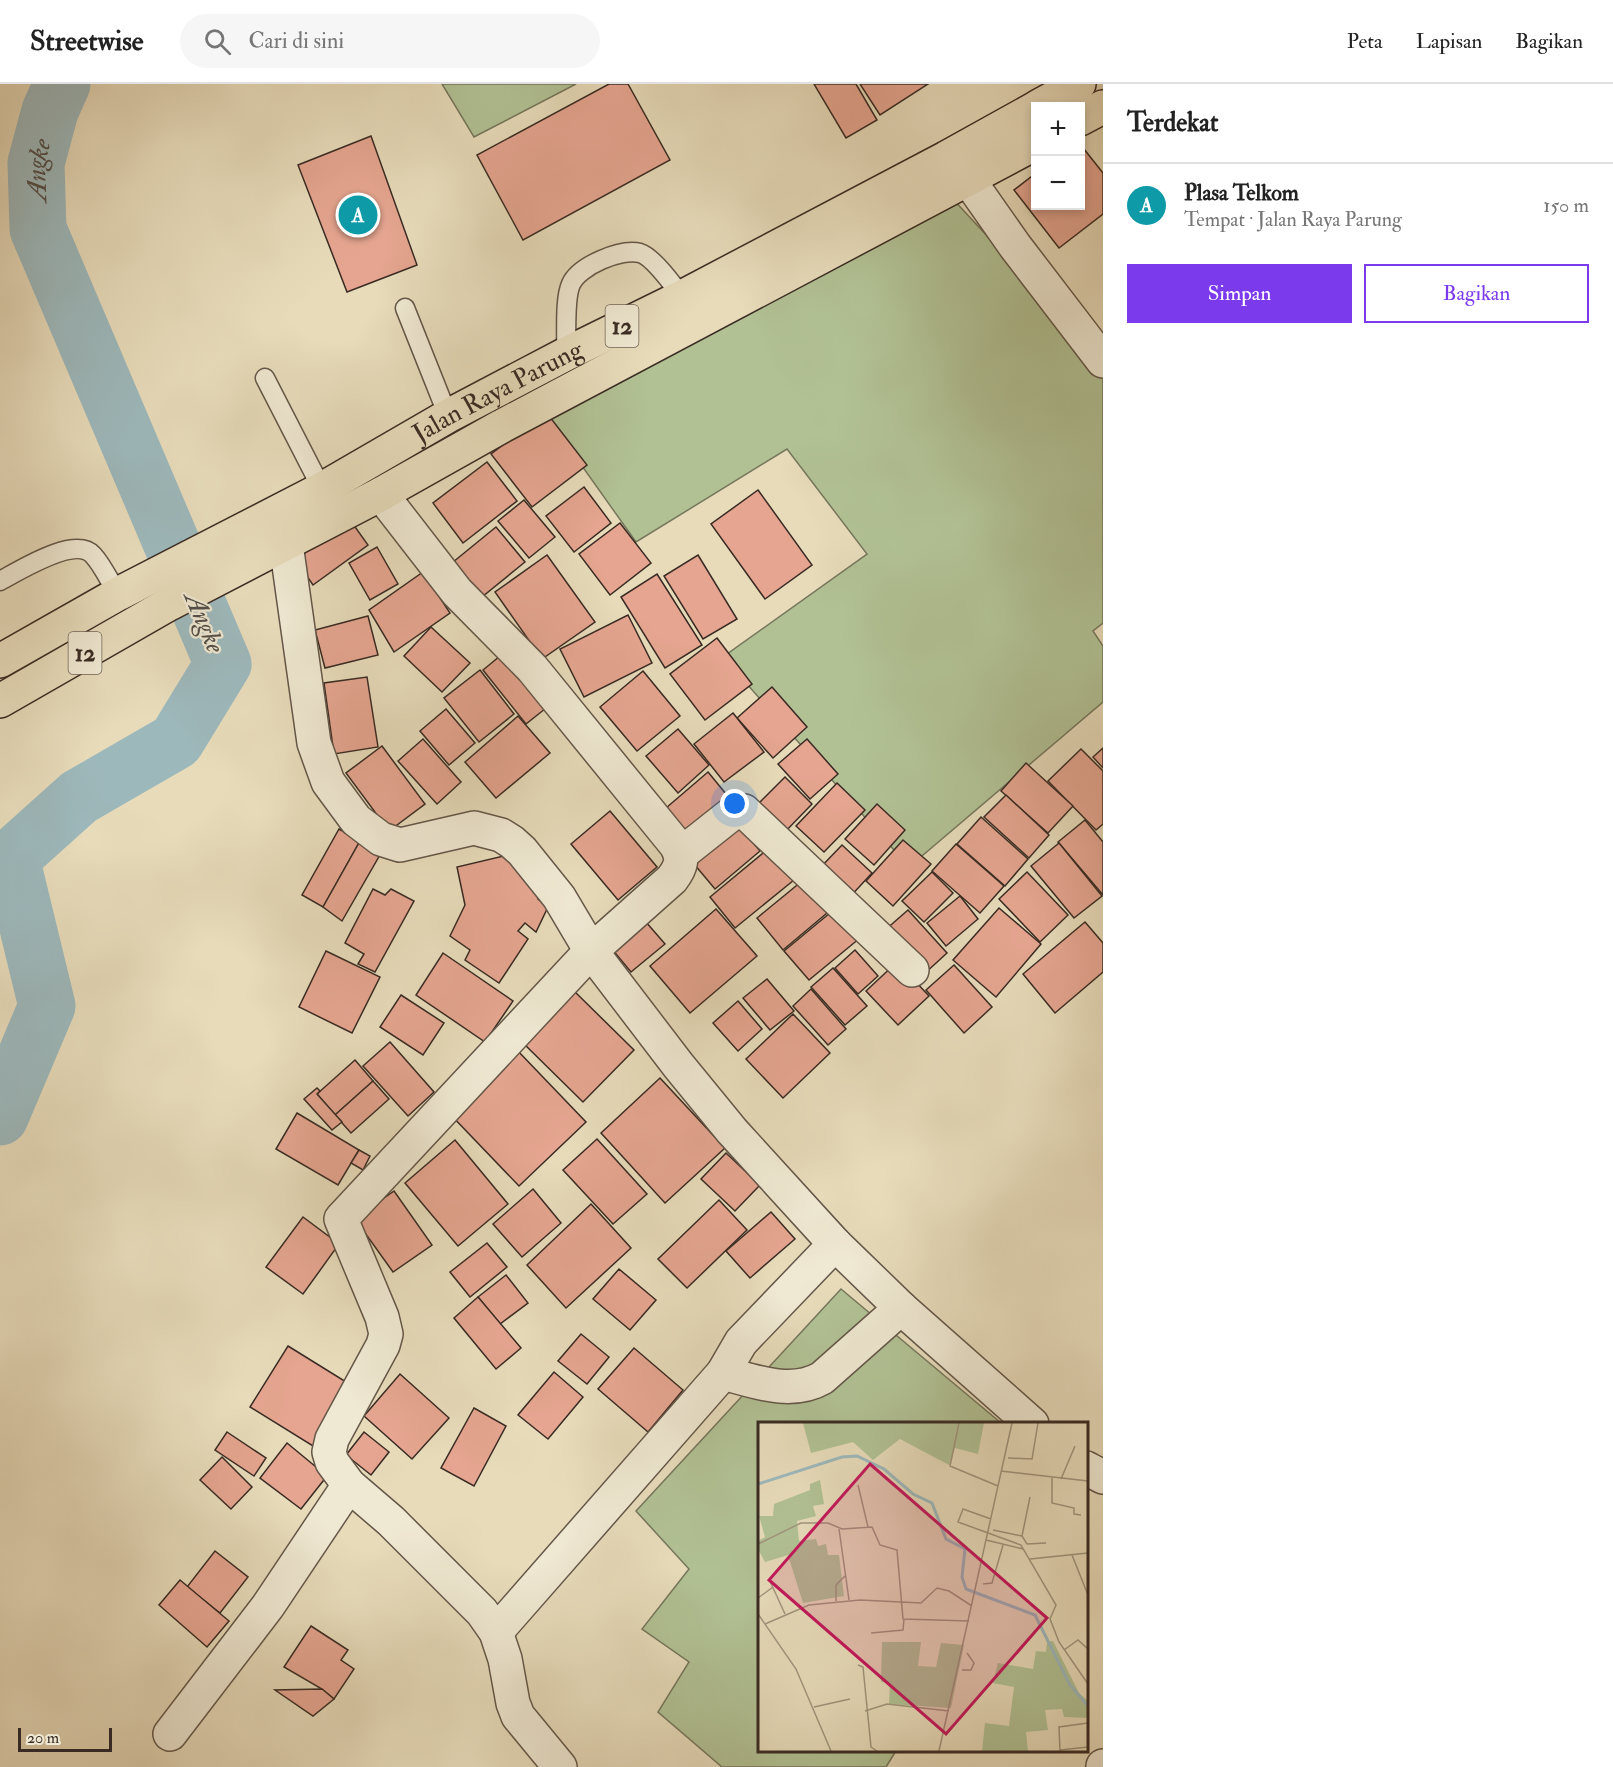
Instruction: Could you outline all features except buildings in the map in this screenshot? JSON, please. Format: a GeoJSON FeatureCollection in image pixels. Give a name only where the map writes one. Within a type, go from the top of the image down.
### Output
{"type":"FeatureCollection","features":[{"type":"Feature","properties":{"kind":"highway","name":"Jalan Raya Parung"},"geometry":{"type":"LineString","coordinates":[[1046,102],[1079,84]]}},
{"type":"Feature","properties":{"kind":"highway"},"geometry":{"type":"LineString","coordinates":[[1085,116],[1103,107]]}},
{"type":"Feature","properties":{"kind":"highway","name":"Jalan Raya Parung"},"geometry":{"type":"LineString","coordinates":[[0,701],[169,604],[216,562],[322,489],[448,416],[682,297],[946,158],[1031,110]]}},
{"type":"Feature","properties":{"kind":"highway","name":"Jalan Raya Parung"},"geometry":{"type":"LineString","coordinates":[[118,594],[152,577],[286,544],[502,426],[1031,145]]}},
{"type":"Feature","properties":{"kind":"highway","name":"12"},"geometry":{"type":"LineString","coordinates":[[0,661],[118,594]]}},
{"type":"Feature","properties":{"kind":"street"},"geometry":{"type":"LineString","coordinates":[[968,179],[1015,246],[1103,361]]}},
{"type":"Feature","properties":{"kind":"street"},"geometry":{"type":"LineString","coordinates":[[381,494],[458,592],[532,668],[681,854],[679,870],[672,879],[591,951],[341,1219],[382,1317],[386,1334],[383,1345],[332,1439],[329,1452],[332,1462],[350,1485],[391,1521],[482,1612],[496,1632],[505,1659],[513,1703],[518,1716],[560,1767]]}},
{"type":"Feature","properties":{"kind":"street"},"geometry":{"type":"LineString","coordinates":[[286,544],[314,743],[328,782],[356,820],[381,839],[400,845],[474,828],[501,835],[522,851],[559,897],[591,951],[678,1065],[732,1131],[835,1244],[902,1308],[1030,1422]]}},
{"type":"Feature","properties":{"kind":"street"},"geometry":{"type":"LineString","coordinates":[[681,854],[734,812],[744,811],[912,970]]}},
{"type":"Feature","properties":{"kind":"street"},"geometry":{"type":"LineString","coordinates":[[496,1632],[723,1373],[733,1352],[748,1334],[835,1244]]}},
{"type":"Feature","properties":{"kind":"street"},"geometry":{"type":"LineString","coordinates":[[723,1373],[787,1387],[812,1384],[822,1378],[902,1308]]}},
{"type":"Feature","properties":{"kind":"street"},"geometry":{"type":"LineString","coordinates":[[1088,1469],[1103,1477]]}},
{"type":"Feature","properties":{"kind":"street"},"geometry":{"type":"LineString","coordinates":[[170,1734],[268,1606],[350,1485]]}},
{"type":"Feature","properties":{"kind":"lane"},"geometry":{"type":"LineString","coordinates":[[566,354],[568,292],[572,282],[585,267],[616,256],[640,253],[648,258],[682,297]]}},
{"type":"Feature","properties":{"kind":"lane"},"geometry":{"type":"LineString","coordinates":[[405,308],[448,416]]}},
{"type":"Feature","properties":{"kind":"lane"},"geometry":{"type":"LineString","coordinates":[[265,378],[322,489]]}},
{"type":"Feature","properties":{"kind":"lane"},"geometry":{"type":"LineString","coordinates":[[0,581],[45,558],[77,548],[85,549],[93,554],[118,594]]}},
{"type":"Feature","properties":{"kind":"green space"},"geometry":{"type":"Polygon","coordinates":[[[442,84],[576,84],[474,137],[442,84]]]}},
{"type":"Feature","properties":{"kind":"green space"},"geometry":{"type":"Polygon","coordinates":[[[937,182],[1056,310],[1103,378],[1103,623],[1093,631],[1103,646],[1103,702],[909,867],[723,657],[867,554],[787,449],[636,542],[538,404],[937,182]]]}},
{"type":"Feature","properties":{"kind":"green space"},"geometry":{"type":"Polygon","coordinates":[[[841,1289],[1000,1422],[758,1422],[758,1752],[895,1752],[886,1767],[722,1767],[658,1712],[689,1662],[642,1629],[689,1569],[636,1511],[841,1289]]]}},
{"type":"Feature","properties":{"kind":"waterway","name":"Angke"},"geometry":{"type":"LineString","coordinates":[[0,1117],[47,1006],[11,858],[79,797],[176,741],[223,664],[38,229],[36,163],[50,111],[62,84]]}},
{"type":"Feature","properties":{"kind":"place","name":"Plasa Telkom"},"geometry":{"type":"Point","coordinates":[358,215]}}]}
